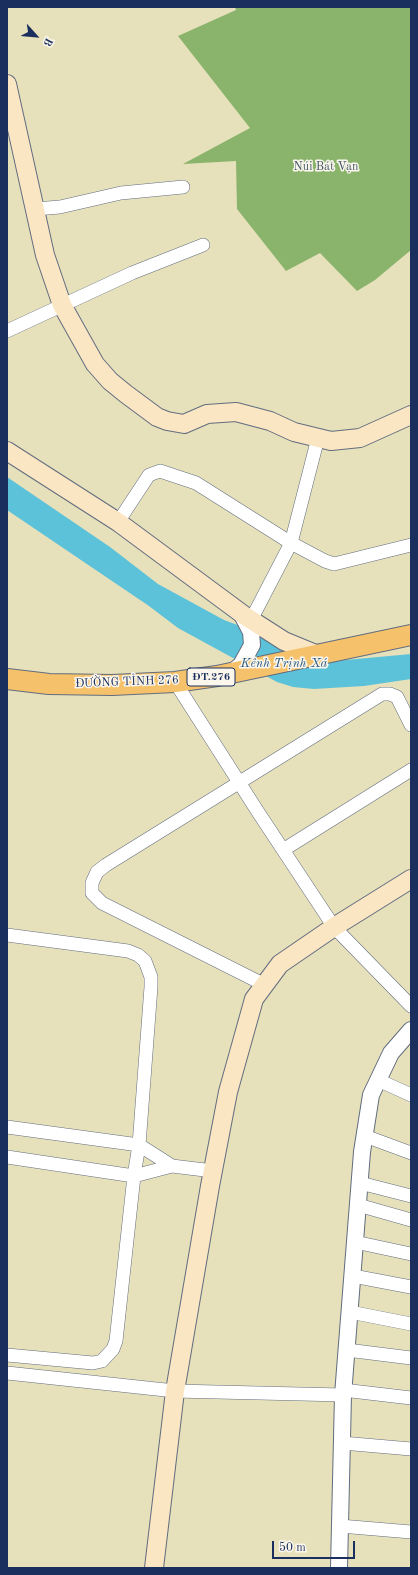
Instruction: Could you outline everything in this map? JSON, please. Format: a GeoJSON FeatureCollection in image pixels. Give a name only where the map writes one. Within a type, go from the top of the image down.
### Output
{"type":"FeatureCollection","features":[{"type":"Feature","properties":{"kind":"main road"},"geometry":{"type":"LineString","coordinates":[[7,84],[10,115],[36,209],[45,254],[62,305],[95,364],[110,381],[157,417],[167,421],[184,424],[207,414],[236,412],[270,421],[294,432],[331,441],[360,438],[411,415]]}},
{"type":"Feature","properties":{"kind":"main road"},"geometry":{"type":"LineString","coordinates":[[7,450],[118,522],[246,616],[284,641],[318,655]]}},
{"type":"Feature","properties":{"kind":"main road","name":"ĐƯỜNG TỈNH 276"},"geometry":{"type":"LineString","coordinates":[[7,679],[49,684],[104,685],[175,682],[230,674],[411,635]]}},
{"type":"Feature","properties":{"kind":"main road"},"geometry":{"type":"LineString","coordinates":[[154,1568],[175,1391],[213,1171],[228,1092],[254,999],[280,964],[334,927],[411,879]]}},
{"type":"Feature","properties":{"kind":"street"},"geometry":{"type":"LineString","coordinates":[[36,209],[60,207],[121,193],[183,186]]}},
{"type":"Feature","properties":{"kind":"street"},"geometry":{"type":"LineString","coordinates":[[7,331],[132,273],[203,245]]}},
{"type":"Feature","properties":{"kind":"street"},"geometry":{"type":"LineString","coordinates":[[230,674],[245,660],[252,645],[251,632],[246,616],[291,543],[318,438]]}},
{"type":"Feature","properties":{"kind":"street"},"geometry":{"type":"LineString","coordinates":[[118,522],[149,475],[160,472],[196,483],[291,543],[325,561],[334,564],[411,545]]}},
{"type":"Feature","properties":{"kind":"street"},"geometry":{"type":"LineString","coordinates":[[175,682],[334,927],[411,1006]]}},
{"type":"Feature","properties":{"kind":"street"},"geometry":{"type":"LineString","coordinates":[[265,985],[102,903],[92,893],[92,883],[97,872],[382,694],[390,694],[397,697],[411,725]]}},
{"type":"Feature","properties":{"kind":"street"},"geometry":{"type":"LineString","coordinates":[[283,850],[411,770]]}},
{"type":"Feature","properties":{"kind":"street"},"geometry":{"type":"LineString","coordinates":[[7,934],[128,951],[138,955],[145,961],[151,977],[139,1145],[134,1176],[116,1341],[113,1349],[102,1361],[92,1363],[7,1355]]}},
{"type":"Feature","properties":{"kind":"street"},"geometry":{"type":"LineString","coordinates":[[339,1568],[343,1393],[365,1136],[372,1095],[378,1080],[391,1053],[411,1030]]}},
{"type":"Feature","properties":{"kind":"street"},"geometry":{"type":"LineString","coordinates":[[378,1080],[411,1095]]}},
{"type":"Feature","properties":{"kind":"street"},"geometry":{"type":"LineString","coordinates":[[7,1127],[139,1145],[172,1166]]}},
{"type":"Feature","properties":{"kind":"street"},"geometry":{"type":"LineString","coordinates":[[365,1136],[411,1153]]}},
{"type":"Feature","properties":{"kind":"street"},"geometry":{"type":"LineString","coordinates":[[7,1157],[134,1176],[172,1166],[213,1171]]}},
{"type":"Feature","properties":{"kind":"street"},"geometry":{"type":"LineString","coordinates":[[360,1183],[411,1196]]}},
{"type":"Feature","properties":{"kind":"street"},"geometry":{"type":"LineString","coordinates":[[358,1205],[411,1220]]}},
{"type":"Feature","properties":{"kind":"street"},"geometry":{"type":"LineString","coordinates":[[355,1242],[411,1254]]}},
{"type":"Feature","properties":{"kind":"street"},"geometry":{"type":"LineString","coordinates":[[353,1276],[411,1287]]}},
{"type":"Feature","properties":{"kind":"street"},"geometry":{"type":"LineString","coordinates":[[350,1312],[411,1324]]}},
{"type":"Feature","properties":{"kind":"street"},"geometry":{"type":"LineString","coordinates":[[347,1350],[411,1358]]}},
{"type":"Feature","properties":{"kind":"street"},"geometry":{"type":"LineString","coordinates":[[7,1373],[175,1391],[343,1393],[411,1398]]}},
{"type":"Feature","properties":{"kind":"street"},"geometry":{"type":"LineString","coordinates":[[342,1444],[411,1449]]}},
{"type":"Feature","properties":{"kind":"street"},"geometry":{"type":"LineString","coordinates":[[340,1526],[411,1532]]}},
{"type":"Feature","properties":{"kind":"green space","name":"Núi Bát Vạn"},"geometry":{"type":"Polygon","coordinates":[[[235,7],[411,7],[411,250],[375,280],[357,291],[320,253],[286,271],[237,209],[236,161],[183,164],[250,128],[178,36],[236,10],[235,7]]]}},
{"type":"Feature","properties":{"kind":"water","name":"Kênh Trịnh Xá"},"geometry":{"type":"Polygon","coordinates":[[[7,477],[110,547],[158,584],[224,620],[335,661],[411,654],[411,679],[364,686],[314,689],[293,687],[277,682],[178,628],[149,606],[7,510],[7,477]]]}}]}
